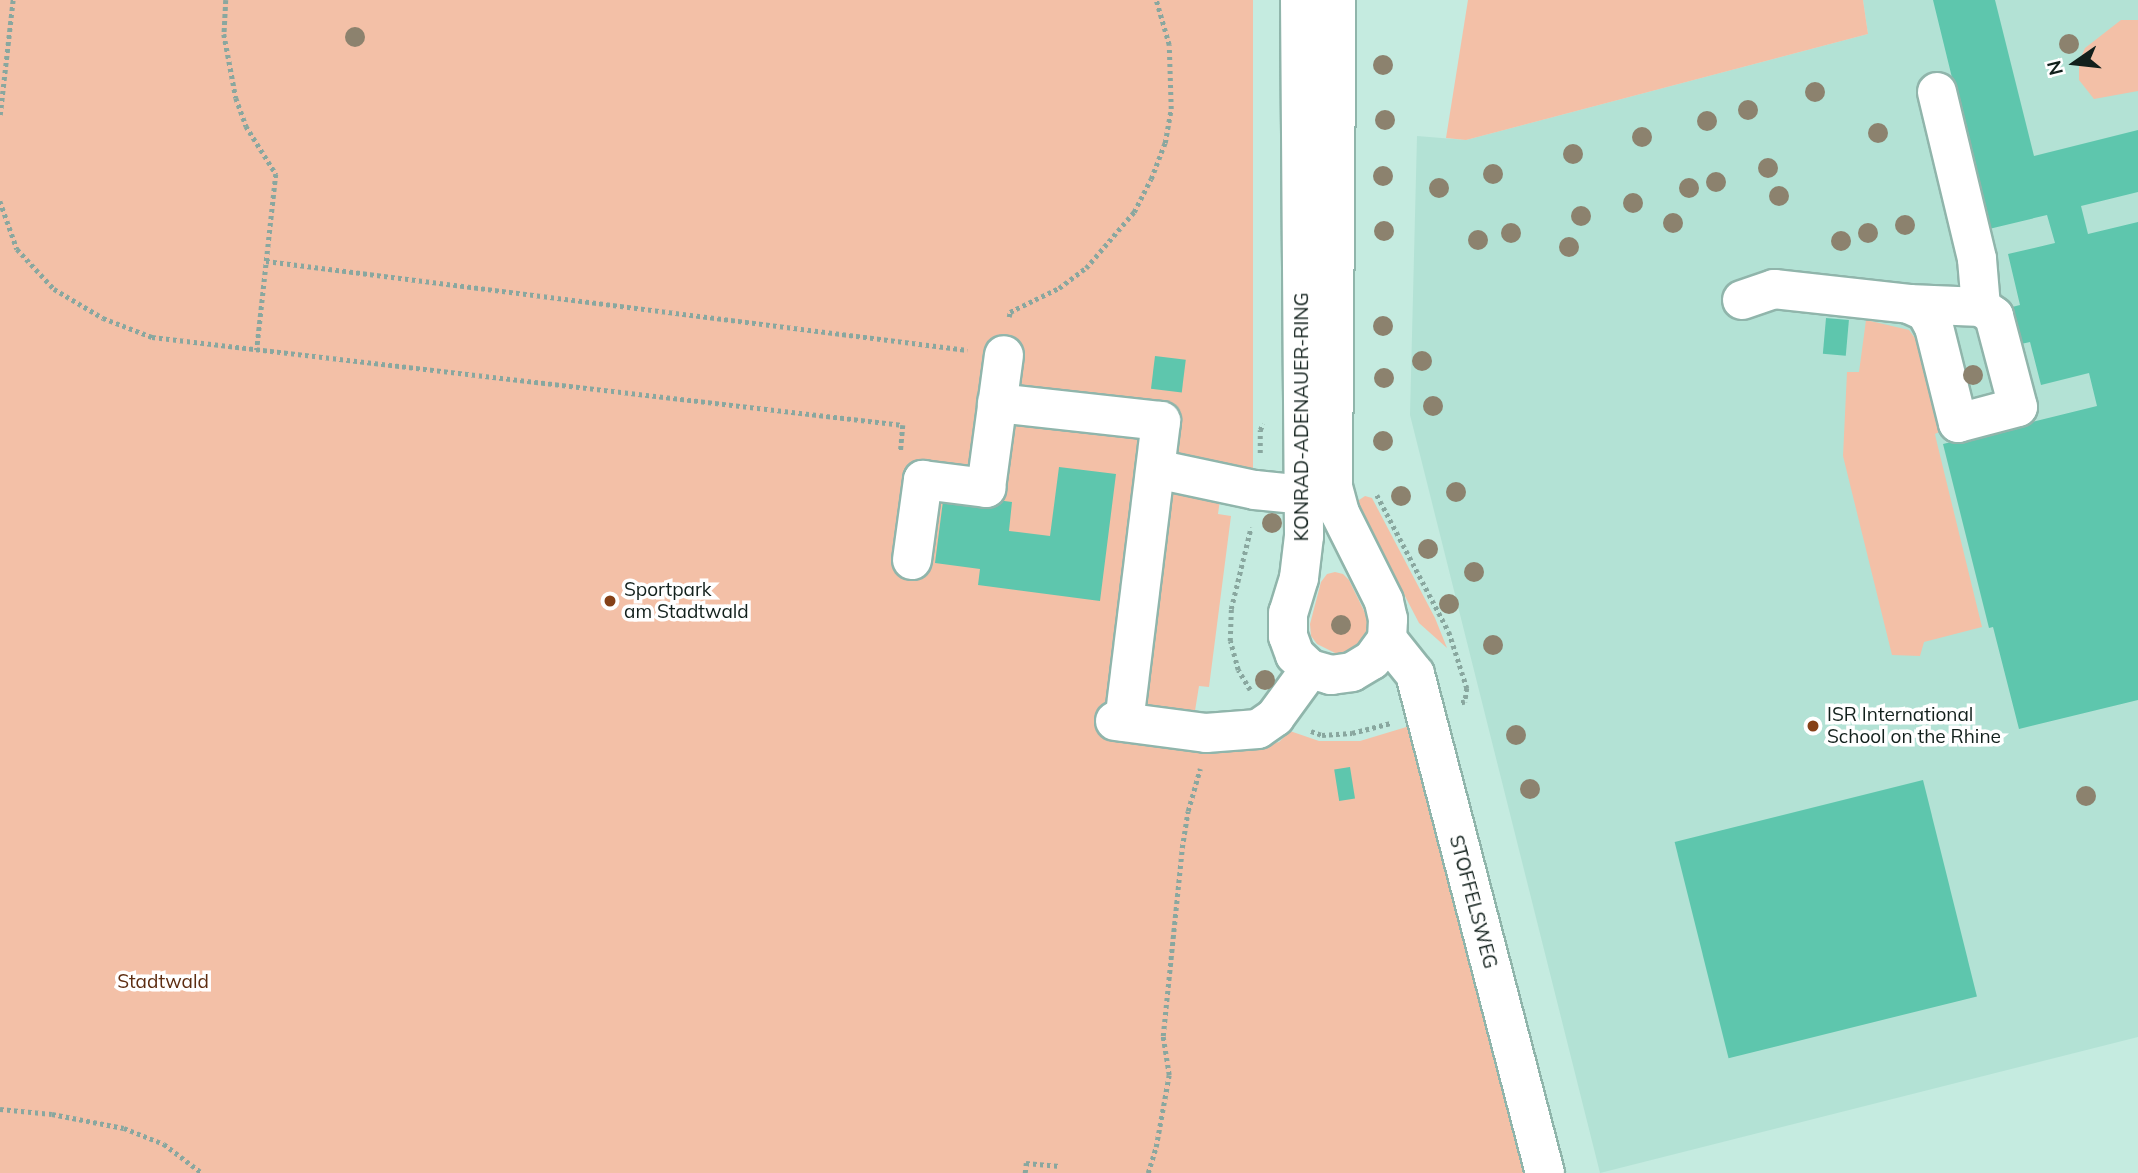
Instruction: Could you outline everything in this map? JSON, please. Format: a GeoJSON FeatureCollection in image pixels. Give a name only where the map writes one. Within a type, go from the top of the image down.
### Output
{"type":"FeatureCollection","features":[{"type":"Feature","properties":{"kind":"street","name":"KONRAD-ADENAUER-RING"},"geometry":{"type":"LineString","coordinates":[[1310,669],[1295,654],[1288,636],[1287,613],[1299,578],[1303,547],[1319,490],[1318,8]]}},
{"type":"Feature","properties":{"kind":"street"},"geometry":{"type":"LineString","coordinates":[[1937,92],[1977,258],[1981,307]]}},
{"type":"Feature","properties":{"kind":"street"},"geometry":{"type":"LineString","coordinates":[[1742,300],[1774,289],[1909,304],[1981,307],[1994,316],[2018,407],[1958,423],[1934,327],[1926,312],[1909,304]]}},
{"type":"Feature","properties":{"kind":"street"},"geometry":{"type":"LineString","coordinates":[[912,560],[923,480],[986,488],[1004,355]]}},
{"type":"Feature","properties":{"kind":"street"},"geometry":{"type":"LineString","coordinates":[[998,403],[1161,421],[1119,721],[1206,733],[1258,729],[1275,717],[1310,669],[1331,675],[1352,672],[1373,660],[1387,639]]}},
{"type":"Feature","properties":{"kind":"street"},"geometry":{"type":"LineString","coordinates":[[1156,469],[1222,485],[1319,490]]}},
{"type":"Feature","properties":{"kind":"street","name":"KONRAD-ADENAUER-RING"},"geometry":{"type":"LineString","coordinates":[[1319,490],[1339,513],[1384,601],[1388,619],[1387,639]]}},
{"type":"Feature","properties":{"kind":"street","name":"STOFFELSWEG"},"geometry":{"type":"LineString","coordinates":[[1387,639],[1415,674],[1545,1173]]}},
{"type":"Feature","properties":{"kind":"path"},"geometry":{"type":"LineString","coordinates":[[0,115],[13,0]]}},
{"type":"Feature","properties":{"kind":"path"},"geometry":{"type":"LineString","coordinates":[[226,0],[224,34],[236,98],[246,126],[276,174],[257,350]]}},
{"type":"Feature","properties":{"kind":"path"},"geometry":{"type":"LineString","coordinates":[[266,261],[1004,355],[1010,312],[1059,288],[1086,268],[1134,212],[1151,178],[1165,143],[1171,108],[1169,45],[1156,0]]}},
{"type":"Feature","properties":{"kind":"path"},"geometry":{"type":"LineString","coordinates":[[0,201],[17,248],[54,289],[103,318],[152,337],[903,425],[898,478],[923,480]]}},
{"type":"Feature","properties":{"kind":"path"},"geometry":{"type":"LineString","coordinates":[[1148,1173],[1156,1147],[1169,1074],[1163,1036],[1182,848],[1206,733]]}},
{"type":"Feature","properties":{"kind":"path"},"geometry":{"type":"LineString","coordinates":[[0,1109],[52,1114],[124,1128],[164,1144],[202,1173]]}},
{"type":"Feature","properties":{"kind":"path"},"geometry":{"type":"LineString","coordinates":[[1025,1173],[1026,1163],[1059,1167]]}},
{"type":"Feature","properties":{"kind":"shaded area","name":"ISR International School on the Rhine"},"geometry":{"type":"Polygon","coordinates":[[[1863,0],[2138,0],[2138,1037],[1600,1173],[1410,415],[1417,136],[1466,140],[1868,34],[1863,0]]]}},
{"type":"Feature","properties":{"kind":"green space","name":"Sportpark am Stadtwald"},"geometry":{"type":"Polygon","coordinates":[[[0,0],[1253,0],[1253,473],[1224,471],[1218,514],[1231,516],[1209,687],[1199,686],[1190,742],[1253,748],[1279,742],[1290,731],[1319,741],[1360,741],[1413,725],[1536,1173],[0,1173],[0,0]]]}},
{"type":"Feature","properties":{"kind":"green space"},"geometry":{"type":"Polygon","coordinates":[[[1468,0],[1863,0],[1868,34],[1466,140],[1446,138],[1468,0]]]}},
{"type":"Feature","properties":{"kind":"green space"},"geometry":{"type":"Polygon","coordinates":[[[2121,20],[2138,20],[2138,91],[2094,99],[2079,80],[2079,62],[2085,48],[2121,20]]]}},
{"type":"Feature","properties":{"kind":"green space"},"geometry":{"type":"Polygon","coordinates":[[[1866,320],[1909,330],[1928,356],[1945,429],[1935,434],[1982,627],[1924,642],[1920,656],[1892,655],[1843,456],[1847,372],[1859,372],[1866,320]]]}},
{"type":"Feature","properties":{"kind":"green space"},"geometry":{"type":"Polygon","coordinates":[[[1365,496],[1372,498],[1435,618],[1447,648],[1419,623],[1356,502],[1365,496]]]}},
{"type":"Feature","properties":{"kind":"green space"},"geometry":{"type":"Polygon","coordinates":[[[1327,574],[1343,574],[1349,580],[1367,617],[1368,629],[1362,643],[1350,651],[1337,654],[1317,644],[1311,636],[1310,624],[1321,582],[1327,574]]]}},
{"type":"Feature","properties":{"kind":"building"},"geometry":{"type":"Polygon","coordinates":[[[1933,0],[1995,0],[2034,156],[2138,130],[2138,192],[2081,206],[2088,234],[2138,222],[2138,700],[2019,729],[1993,627],[1989,628],[1943,444],[2097,406],[2089,373],[2041,385],[2030,342],[2021,344],[2012,307],[2020,305],[2008,254],[2055,243],[2047,215],[1989,229],[1933,0]]]}},
{"type":"Feature","properties":{"kind":"building"},"geometry":{"type":"Polygon","coordinates":[[[1826,318],[1849,320],[1846,356],[1823,354],[1826,318]]]}},
{"type":"Feature","properties":{"kind":"building"},"geometry":{"type":"Polygon","coordinates":[[[1155,356],[1186,360],[1182,393],[1151,389],[1155,356]]]}},
{"type":"Feature","properties":{"kind":"building"},"geometry":{"type":"Polygon","coordinates":[[[1059,467],[1116,474],[1100,601],[978,585],[980,569],[935,563],[944,493],[1012,502],[1009,531],[1050,536],[1059,467]]]}},
{"type":"Feature","properties":{"kind":"building"},"geometry":{"type":"Polygon","coordinates":[[[1350,767],[1355,799],[1339,801],[1334,770],[1350,767]]]}},
{"type":"Feature","properties":{"kind":"building"},"geometry":{"type":"Polygon","coordinates":[[[1923,780],[1977,996],[1729,1058],[1675,842],[1923,780]]]}},
{"type":"Feature","properties":{"kind":"place","name":"Sportpark am Stadtwald"},"geometry":{"type":"Point","coordinates":[610,601]}},
{"type":"Feature","properties":{"kind":"place","name":"ISR International School on the Rhine"},"geometry":{"type":"Point","coordinates":[1813,726]}},
{"type":"Feature","properties":{"kind":"park label","name":"Stadtwald"},"geometry":{"type":"Point","coordinates":[163,982]}}]}
